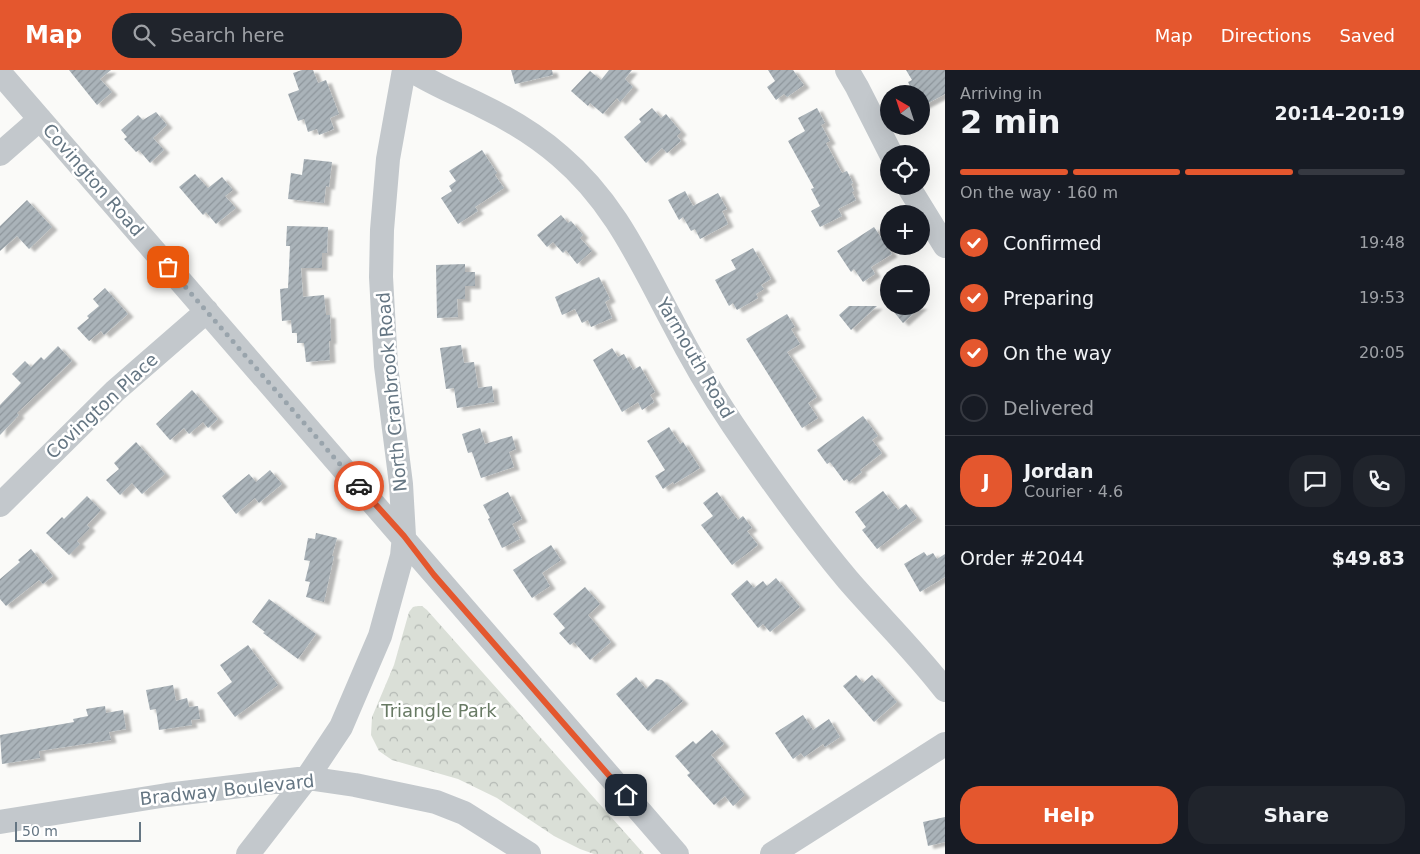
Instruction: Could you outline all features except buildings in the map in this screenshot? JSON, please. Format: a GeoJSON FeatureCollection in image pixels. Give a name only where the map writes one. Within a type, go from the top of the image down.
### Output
{"type":"FeatureCollection","features":[{"type":"Feature","properties":{"kind":"street","name":"North Cranbrook Road"},"geometry":{"type":"LineString","coordinates":[[248,854],[307,778],[341,727],[380,636],[402,556],[404,536],[401,484],[386,366],[381,277],[382,230],[388,160],[404,70]]}},
{"type":"Feature","properties":{"kind":"street","name":"Yarmouth Road"},"geometry":{"type":"LineString","coordinates":[[411,70],[430,82],[484,107],[538,139],[560,156],[598,196],[638,254],[671,318],[714,394],[763,468],[848,580],[945,690]]}},
{"type":"Feature","properties":{"kind":"street"},"geometry":{"type":"LineString","coordinates":[[847,70],[858,87],[887,145]]}},
{"type":"Feature","properties":{"kind":"street","name":"Covington Road"},"geometry":{"type":"LineString","coordinates":[[0,73],[404,536]]}},
{"type":"Feature","properties":{"kind":"street"},"geometry":{"type":"LineString","coordinates":[[0,154],[40,119]]}},
{"type":"Feature","properties":{"kind":"street"},"geometry":{"type":"LineString","coordinates":[[914,195],[945,246]]}},
{"type":"Feature","properties":{"kind":"street","name":"Covington Place"},"geometry":{"type":"LineString","coordinates":[[0,505],[115,392],[207,311]]}},
{"type":"Feature","properties":{"kind":"street"},"geometry":{"type":"LineString","coordinates":[[404,536],[434,575],[678,854]]}},
{"type":"Feature","properties":{"kind":"street"},"geometry":{"type":"LineString","coordinates":[[772,854],[945,744]]}},
{"type":"Feature","properties":{"kind":"street","name":"Bradway Boulevard"},"geometry":{"type":"LineString","coordinates":[[0,822],[167,795],[307,778],[355,785],[436,802],[464,814],[529,854]]}},
{"type":"Feature","properties":{"kind":"green space","name":"Triangle Park"},"geometry":{"type":"Polygon","coordinates":[[[422,606],[427,610],[644,854],[594,854],[580,849],[554,836],[497,798],[458,779],[392,760],[379,751],[371,735],[372,717],[394,665],[409,612],[413,607],[422,606]]]}},
{"type":"Feature","properties":{"kind":"way so far"},"geometry":{"type":"LineString","coordinates":[[168,267],[359,486]]}},
{"type":"Feature","properties":{"kind":"route"},"geometry":{"type":"LineString","coordinates":[[359,486],[626,795]]}}]}
